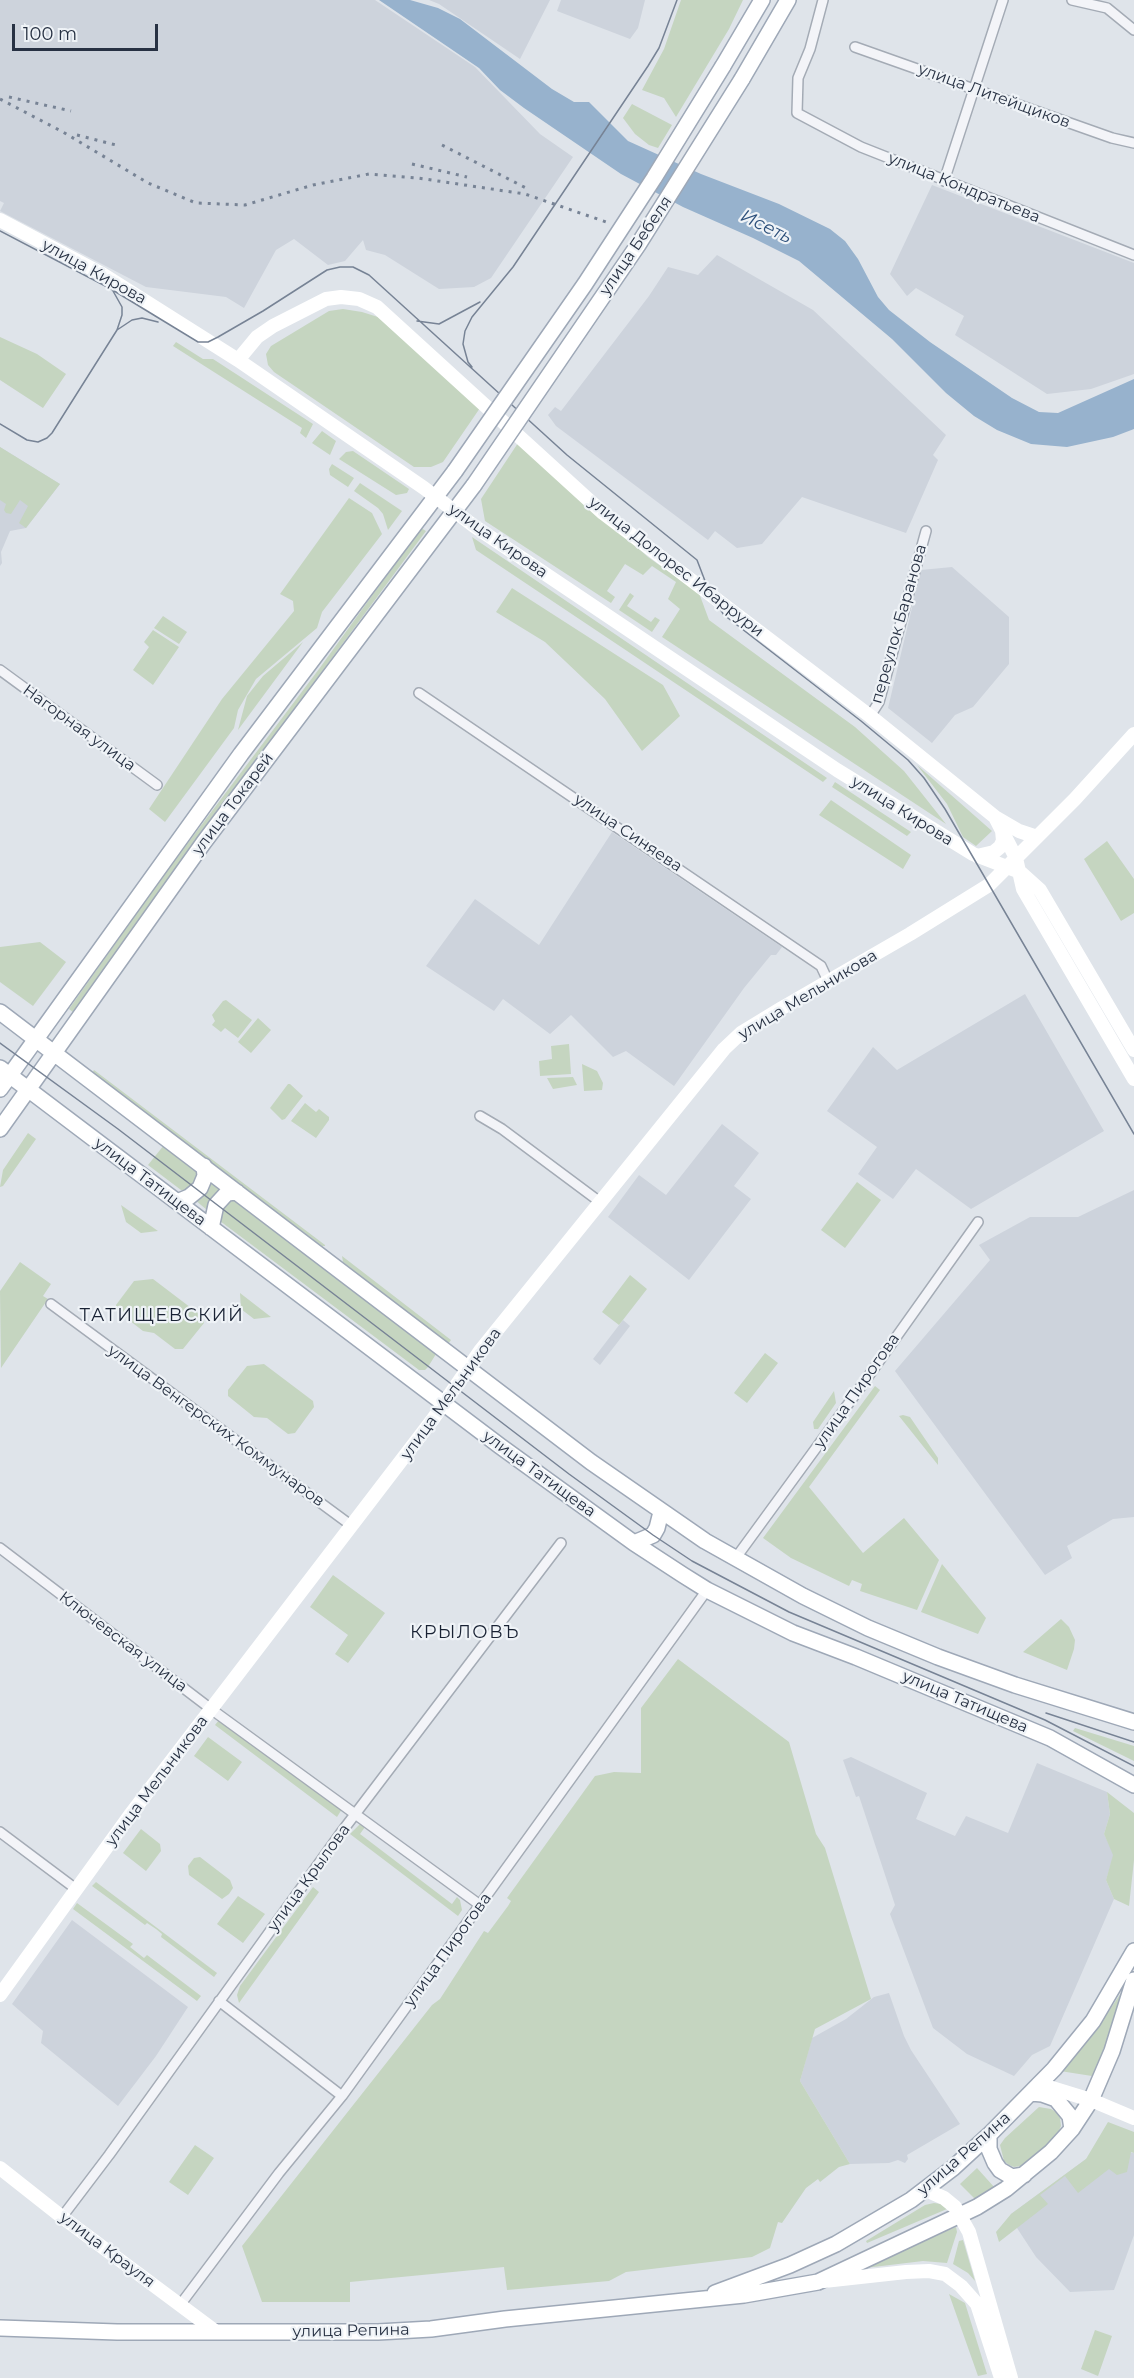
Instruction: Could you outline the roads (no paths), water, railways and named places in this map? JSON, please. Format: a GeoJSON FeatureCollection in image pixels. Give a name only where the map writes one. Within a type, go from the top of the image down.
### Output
{"type":"FeatureCollection","features":[{"type":"Feature","properties":{"kind":"main road","name":"улица Бебеля"},"geometry":{"type":"LineString","coordinates":[[455,471],[585,284],[654,178],[762,0]]}},
{"type":"Feature","properties":{"kind":"main road","name":"улица Бебеля"},"geometry":{"type":"LineString","coordinates":[[474,485],[638,245],[742,79],[788,0]]}},
{"type":"Feature","properties":{"kind":"main road","name":"улица Кирова"},"geometry":{"type":"LineString","coordinates":[[0,220],[102,274],[238,360],[607,617],[837,770],[979,857],[1006,863]]}},
{"type":"Feature","properties":{"kind":"main road","name":"улица Долорес Ибаррури"},"geometry":{"type":"LineString","coordinates":[[238,360],[257,337],[273,326],[326,299],[341,297],[359,299],[377,307],[603,513],[870,716],[998,823],[1006,863],[1020,873],[1023,889],[1134,1079]]}},
{"type":"Feature","properties":{"kind":"main road","name":"улица Токарей"},"geometry":{"type":"LineString","coordinates":[[3,1078],[35,1039],[241,754],[455,471]]}},
{"type":"Feature","properties":{"kind":"main road","name":"улица Токарей"},"geometry":{"type":"LineString","coordinates":[[0,1129],[204,842],[474,485]]}},
{"type":"Feature","properties":{"kind":"main road"},"geometry":{"type":"LineString","coordinates":[[989,885],[1006,863],[1037,837],[1134,734]]}},
{"type":"Feature","properties":{"kind":"main road"},"geometry":{"type":"LineString","coordinates":[[989,885],[992,873],[979,857],[994,852],[1000,847],[1003,841],[998,823]]}},
{"type":"Feature","properties":{"kind":"main road"},"geometry":{"type":"LineString","coordinates":[[998,823],[1037,837]]}},
{"type":"Feature","properties":{"kind":"main road"},"geometry":{"type":"LineString","coordinates":[[1037,837],[1027,856],[1031,873],[1134,1050]]}},
{"type":"Feature","properties":{"kind":"main road"},"geometry":{"type":"LineString","coordinates":[[1020,873],[1040,890]]}},
{"type":"Feature","properties":{"kind":"main road"},"geometry":{"type":"LineString","coordinates":[[989,885],[1007,880],[1013,881],[1023,889]]}},
{"type":"Feature","properties":{"kind":"main road","name":"улица Мельникова"},"geometry":{"type":"LineString","coordinates":[[0,1995],[130,1815],[352,1526],[470,1369],[480,1351],[732,1040],[989,885]]}},
{"type":"Feature","properties":{"kind":"main road"},"geometry":{"type":"LineString","coordinates":[[0,1012],[591,1462],[661,1512],[735,1559],[849,1619],[918,1649],[1015,1685],[1134,1722]]}},
{"type":"Feature","properties":{"kind":"main road","name":"улица Татищева"},"geometry":{"type":"LineString","coordinates":[[3,1078],[28,1090],[444,1404],[634,1543],[707,1590],[793,1633],[1023,1726],[1089,1758],[1134,1785]]}},
{"type":"Feature","properties":{"kind":"main road"},"geometry":{"type":"LineString","coordinates":[[177,1203],[200,1188],[205,1176],[204,1166]]}},
{"type":"Feature","properties":{"kind":"main road"},"geometry":{"type":"LineString","coordinates":[[211,1228],[216,1205],[227,1193],[237,1192]]}},
{"type":"Feature","properties":{"kind":"main road"},"geometry":{"type":"LineString","coordinates":[[634,1543],[653,1535],[661,1512]]}},
{"type":"Feature","properties":{"kind":"main road","name":"улица Репина"},"geometry":{"type":"LineString","coordinates":[[701,2299],[790,2265],[836,2244],[926,2190],[989,2135],[1035,2089],[1093,2021],[1134,1951]]}},
{"type":"Feature","properties":{"kind":"main road","name":"улица Репина"},"geometry":{"type":"LineString","coordinates":[[818,2282],[977,2207],[1024,2175],[1051,2152],[1072,2129],[1091,2100],[1112,2051],[1134,1980]]}},
{"type":"Feature","properties":{"kind":"main road"},"geometry":{"type":"LineString","coordinates":[[1035,2089],[1091,2100],[1134,2118]]}},
{"type":"Feature","properties":{"kind":"main road"},"geometry":{"type":"LineString","coordinates":[[1035,2089],[1056,2099],[1070,2116],[1072,2129]]}},
{"type":"Feature","properties":{"kind":"main road"},"geometry":{"type":"LineString","coordinates":[[989,2135],[989,2149],[994,2163],[1000,2170],[1012,2177],[1024,2175]]}},
{"type":"Feature","properties":{"kind":"main road","name":"улица Крауля"},"geometry":{"type":"LineString","coordinates":[[0,2168],[215,2331]]}},
{"type":"Feature","properties":{"kind":"main road"},"geometry":{"type":"LineString","coordinates":[[926,2190],[944,2198],[955,2207],[969,2232],[1011,2378]]}},
{"type":"Feature","properties":{"kind":"main road","name":"улица Репина"},"geometry":{"type":"LineString","coordinates":[[0,2328],[117,2332],[281,2333],[430,2329],[505,2319],[744,2295],[818,2282],[929,2271],[945,2274],[968,2293],[977,2304],[1001,2378]]}},
{"type":"Feature","properties":{"kind":"street","name":"улица Кондратьева"},"geometry":{"type":"LineString","coordinates":[[823,0],[810,49],[798,78],[797,113],[861,147],[1134,255]]}},
{"type":"Feature","properties":{"kind":"street"},"geometry":{"type":"LineString","coordinates":[[944,181],[1003,0]]}},
{"type":"Feature","properties":{"kind":"street"},"geometry":{"type":"LineString","coordinates":[[1072,0],[1107,8],[1134,30]]}},
{"type":"Feature","properties":{"kind":"street","name":"улица Литейщиков"},"geometry":{"type":"LineString","coordinates":[[855,46],[1112,138],[1134,143]]}},
{"type":"Feature","properties":{"kind":"street","name":"переулок Баранова"},"geometry":{"type":"LineString","coordinates":[[870,716],[879,702],[926,531]]}},
{"type":"Feature","properties":{"kind":"street","name":"Нагорная улица"},"geometry":{"type":"LineString","coordinates":[[0,670],[158,785]]}},
{"type":"Feature","properties":{"kind":"street","name":"улица Синяева"},"geometry":{"type":"LineString","coordinates":[[420,693],[821,966],[828,981]]}},
{"type":"Feature","properties":{"kind":"street"},"geometry":{"type":"LineString","coordinates":[[480,1116],[502,1129],[600,1202]]}},
{"type":"Feature","properties":{"kind":"street","name":"улица Пирогова"},"geometry":{"type":"LineString","coordinates":[[735,1559],[978,1222]]}},
{"type":"Feature","properties":{"kind":"street","name":"улица Венгерских Коммунаров"},"geometry":{"type":"LineString","coordinates":[[51,1304],[352,1526]]}},
{"type":"Feature","properties":{"kind":"street","name":"улица Крылова"},"geometry":{"type":"LineString","coordinates":[[62,2217],[356,1813],[561,1543]]}},
{"type":"Feature","properties":{"kind":"street","name":"Ключевская улица"},"geometry":{"type":"LineString","coordinates":[[0,1548],[211,1709],[480,1905]]}},
{"type":"Feature","properties":{"kind":"street","name":"улица Пирогова"},"geometry":{"type":"LineString","coordinates":[[180,2305],[279,2173],[342,2096],[707,1590]]}},
{"type":"Feature","properties":{"kind":"street"},"geometry":{"type":"LineString","coordinates":[[0,1832],[76,1889]]}},
{"type":"Feature","properties":{"kind":"street"},"geometry":{"type":"LineString","coordinates":[[219,2001],[342,2096]]}},
{"type":"Feature","properties":{"kind":"water","name":"Исеть"},"geometry":{"type":"Polygon","coordinates":[[[379,0],[410,0],[438,8],[460,19],[552,89],[574,102],[589,102],[628,141],[701,174],[779,204],[830,229],[845,241],[858,259],[878,297],[889,310],[930,342],[1012,398],[1039,412],[1058,413],[1134,379],[1134,429],[1113,437],[1067,447],[1031,444],[997,430],[974,416],[946,393],[892,339],[799,261],[683,207],[621,174],[524,108],[500,90],[479,68],[379,0]]]}},
{"type":"Feature","properties":{"kind":"tram line"},"geometry":{"type":"LineString","coordinates":[[472,367],[468,362],[463,344],[465,331],[472,317],[513,267],[648,66],[659,48],[677,0]]}},
{"type":"Feature","properties":{"kind":"tram line"},"geometry":{"type":"LineString","coordinates":[[0,231],[111,289],[198,342],[208,342],[218,337],[327,270],[353,267],[369,275],[567,455],[697,560],[710,594],[724,615],[908,760],[924,778],[945,809],[1134,1134]]}},
{"type":"Feature","properties":{"kind":"tram line"},"geometry":{"type":"LineString","coordinates":[[0,424],[27,440],[38,442],[52,433],[117,330],[122,307],[113,291]]}},
{"type":"Feature","properties":{"kind":"tram line"},"geometry":{"type":"LineString","coordinates":[[417,321],[439,324],[480,302]]}},
{"type":"Feature","properties":{"kind":"tram line"},"geometry":{"type":"LineString","coordinates":[[117,330],[132,320],[142,318],[158,322]]}},
{"type":"Feature","properties":{"kind":"tram line"},"geometry":{"type":"LineString","coordinates":[[0,1043],[118,1129],[569,1474],[692,1561],[789,1612],[1045,1720],[1134,1766]]}},
{"type":"Feature","properties":{"kind":"tram line"},"geometry":{"type":"LineString","coordinates":[[1046,1713],[1134,1742]]}},
{"type":"Feature","properties":{"kind":"railway"},"geometry":{"type":"LineString","coordinates":[[9,97],[71,111]]}},
{"type":"Feature","properties":{"kind":"railway"},"geometry":{"type":"LineString","coordinates":[[0,99],[63,132],[148,183],[196,203],[245,205],[313,185],[369,174],[418,178],[525,194],[609,223]]}},
{"type":"Feature","properties":{"kind":"railway"},"geometry":{"type":"LineString","coordinates":[[77,135],[120,146]]}},
{"type":"Feature","properties":{"kind":"railway"},"geometry":{"type":"LineString","coordinates":[[442,145],[530,190]]}},
{"type":"Feature","properties":{"kind":"railway"},"geometry":{"type":"LineString","coordinates":[[412,164],[467,177]]}},
{"type":"Feature","properties":{"kind":"district","name":"ТАТИЩЕВСКИЙ"},"geometry":{"type":"Point","coordinates":[162,1316]}},
{"type":"Feature","properties":{"kind":"district","name":"КРЫЛОВЪ"},"geometry":{"type":"Point","coordinates":[465,1633]}}]}
